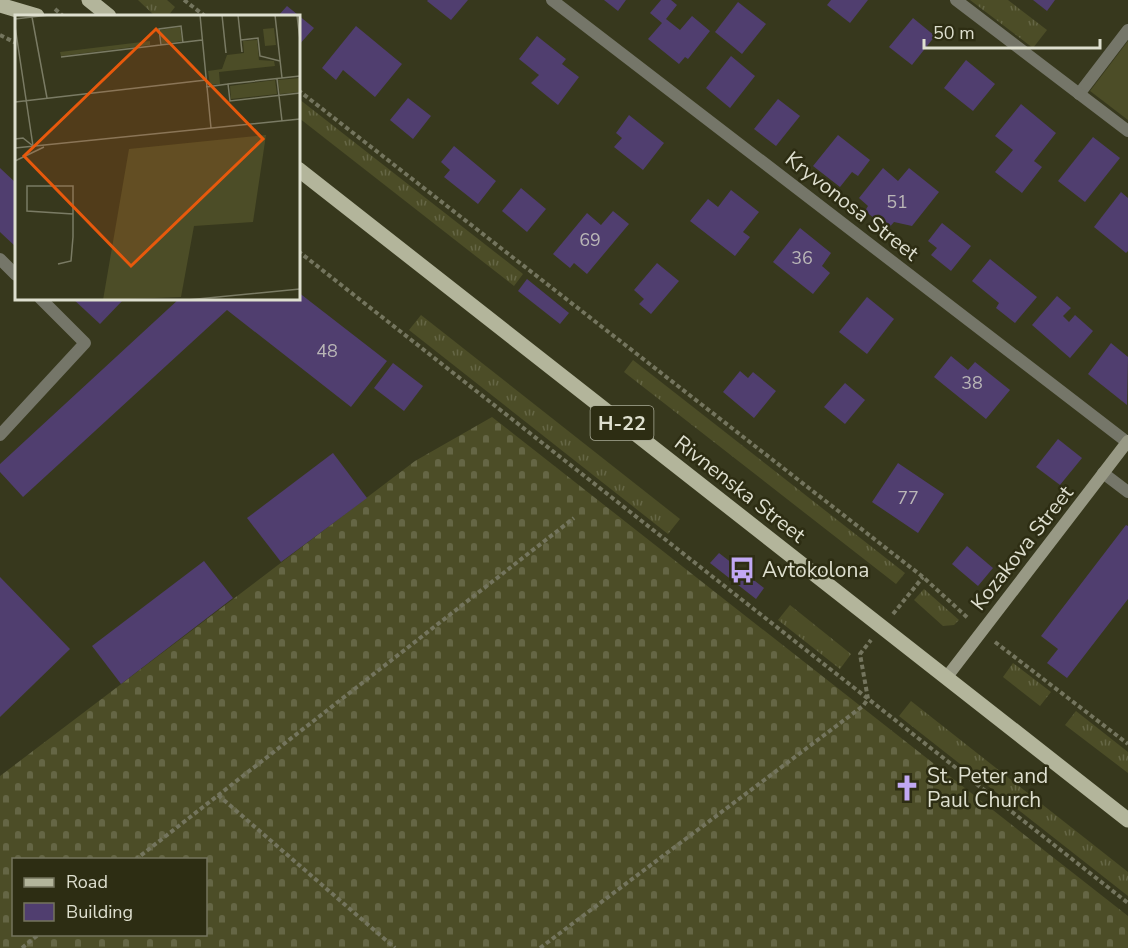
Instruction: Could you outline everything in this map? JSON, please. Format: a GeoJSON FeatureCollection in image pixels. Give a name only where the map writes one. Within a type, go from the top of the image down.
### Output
{"type":"FeatureCollection","features":[{"type":"Feature","properties":{"kind":"main road"},"geometry":{"type":"LineString","coordinates":[[89,0],[108,15]]}},
{"type":"Feature","properties":{"kind":"main road"},"geometry":{"type":"LineString","coordinates":[[0,5],[34,15]]}},
{"type":"Feature","properties":{"kind":"main road","name":"Rivnenska Street"},"geometry":{"type":"LineString","coordinates":[[300,171],[1128,820]]}},
{"type":"Feature","properties":{"kind":"street","name":"Kryvonosa Street"},"geometry":{"type":"LineString","coordinates":[[552,0],[1128,442]]}},
{"type":"Feature","properties":{"kind":"street"},"geometry":{"type":"LineString","coordinates":[[956,0],[1128,131]]}},
{"type":"Feature","properties":{"kind":"street"},"geometry":{"type":"LineString","coordinates":[[1080,94],[1128,30]]}},
{"type":"Feature","properties":{"kind":"street"},"geometry":{"type":"LineString","coordinates":[[0,259],[15,274]]}},
{"type":"Feature","properties":{"kind":"street"},"geometry":{"type":"LineString","coordinates":[[0,435],[85,343],[42,300]]}},
{"type":"Feature","properties":{"kind":"street","name":"Kozakova Street"},"geometry":{"type":"LineString","coordinates":[[946,678],[1128,442]]}},
{"type":"Feature","properties":{"kind":"street"},"geometry":{"type":"LineString","coordinates":[[1103,473],[1128,492]]}},
{"type":"Feature","properties":{"kind":"path"},"geometry":{"type":"LineString","coordinates":[[184,0],[204,15]]}},
{"type":"Feature","properties":{"kind":"path"},"geometry":{"type":"LineString","coordinates":[[0,35],[15,42]]}},
{"type":"Feature","properties":{"kind":"path"},"geometry":{"type":"LineString","coordinates":[[300,92],[923,578],[982,632],[1128,744]]}},
{"type":"Feature","properties":{"kind":"path"},"geometry":{"type":"LineString","coordinates":[[300,253],[1128,903]]}},
{"type":"Feature","properties":{"kind":"path"},"geometry":{"type":"LineString","coordinates":[[138,858],[574,518]]}},
{"type":"Feature","properties":{"kind":"path"},"geometry":{"type":"LineString","coordinates":[[540,948],[863,706],[868,699]]}},
{"type":"Feature","properties":{"kind":"path"},"geometry":{"type":"LineString","coordinates":[[218,795],[395,948]]}},
{"type":"Feature","properties":{"kind":"path"},"geometry":{"type":"LineString","coordinates":[[22,948],[37,936]]}},
{"type":"Feature","properties":{"kind":"green space"},"geometry":{"type":"Polygon","coordinates":[[[138,0],[167,0],[175,7],[169,15],[154,15],[138,0]]]}},
{"type":"Feature","properties":{"kind":"green space"},"geometry":{"type":"Polygon","coordinates":[[[970,0],[1008,0],[1047,30],[1033,48],[970,0]]]}},
{"type":"Feature","properties":{"kind":"green space"},"geometry":{"type":"Polygon","coordinates":[[[1128,41],[1128,120],[1090,91],[1128,41]]]}},
{"type":"Feature","properties":{"kind":"green space"},"geometry":{"type":"Polygon","coordinates":[[[300,100],[523,274],[514,286],[300,119],[300,100]]]}},
{"type":"Feature","properties":{"kind":"green space"},"geometry":{"type":"Polygon","coordinates":[[[421,315],[680,519],[668,534],[409,330],[421,315]]]}},
{"type":"Feature","properties":{"kind":"green space"},"geometry":{"type":"Polygon","coordinates":[[[633,360],[905,573],[896,584],[624,372],[633,360]]]}},
{"type":"Feature","properties":{"kind":"green space"},"geometry":{"type":"Polygon","coordinates":[[[492,417],[1128,916],[1128,948],[0,948],[0,776],[415,461],[492,417]]]}},
{"type":"Feature","properties":{"kind":"green space"},"geometry":{"type":"Polygon","coordinates":[[[924,589],[959,620],[954,625],[943,626],[914,600],[924,589]]]}},
{"type":"Feature","properties":{"kind":"green space"},"geometry":{"type":"Polygon","coordinates":[[[790,605],[851,654],[840,669],[778,620],[790,605]]]}},
{"type":"Feature","properties":{"kind":"green space"},"geometry":{"type":"Polygon","coordinates":[[[1013,663],[1051,692],[1040,706],[1003,677],[1013,663]]]}},
{"type":"Feature","properties":{"kind":"green space"},"geometry":{"type":"Polygon","coordinates":[[[911,701],[1128,872],[1128,896],[899,716],[911,701]]]}},
{"type":"Feature","properties":{"kind":"green space"},"geometry":{"type":"Polygon","coordinates":[[[1076,711],[1128,752],[1128,773],[1065,725],[1076,711]]]}},
{"type":"Feature","properties":{"kind":"building"},"geometry":{"type":"Polygon","coordinates":[[[428,0],[468,0],[451,20],[428,0]]]}},
{"type":"Feature","properties":{"kind":"building"},"geometry":{"type":"Polygon","coordinates":[[[604,0],[626,0],[618,11],[604,0]]]}},
{"type":"Feature","properties":{"kind":"building"},"geometry":{"type":"Polygon","coordinates":[[[661,0],[671,0],[677,5],[666,19],[680,30],[692,16],[710,31],[688,59],[685,57],[679,64],[648,39],[662,23],[650,13],[661,0]]]}},
{"type":"Feature","properties":{"kind":"building"},"geometry":{"type":"Polygon","coordinates":[[[831,0],[868,0],[850,23],[827,5],[831,0]]]}},
{"type":"Feature","properties":{"kind":"building"},"geometry":{"type":"Polygon","coordinates":[[[1033,0],[1055,0],[1047,11],[1033,0]]]}},
{"type":"Feature","properties":{"kind":"building"},"geometry":{"type":"Polygon","coordinates":[[[738,2],[766,24],[742,54],[715,32],[738,2]]]}},
{"type":"Feature","properties":{"kind":"building"},"geometry":{"type":"Polygon","coordinates":[[[287,6],[298,15],[279,15],[287,6]]]}},
{"type":"Feature","properties":{"kind":"building"},"geometry":{"type":"Polygon","coordinates":[[[300,17],[314,28],[300,44],[300,17]]]}},
{"type":"Feature","properties":{"kind":"building"},"geometry":{"type":"Polygon","coordinates":[[[913,18],[935,36],[912,65],[889,47],[913,18]]]}},
{"type":"Feature","properties":{"kind":"building"},"geometry":{"type":"Polygon","coordinates":[[[356,26],[402,64],[375,97],[343,70],[336,80],[322,68],[356,26]]]}},
{"type":"Feature","properties":{"kind":"building"},"geometry":{"type":"Polygon","coordinates":[[[537,36],[566,59],[562,64],[579,77],[558,105],[531,83],[539,75],[519,59],[537,36]]]}},
{"type":"Feature","properties":{"kind":"building"},"geometry":{"type":"Polygon","coordinates":[[[731,56],[755,76],[730,108],[706,88],[731,56]]]}},
{"type":"Feature","properties":{"kind":"building"},"geometry":{"type":"Polygon","coordinates":[[[966,60],[995,84],[973,111],[944,88],[966,60]]]}},
{"type":"Feature","properties":{"kind":"building"},"geometry":{"type":"Polygon","coordinates":[[[408,98],[431,116],[413,139],[390,120],[408,98]]]}},
{"type":"Feature","properties":{"kind":"building"},"geometry":{"type":"Polygon","coordinates":[[[778,99],[800,116],[776,146],[754,129],[778,99]]]}},
{"type":"Feature","properties":{"kind":"building"},"geometry":{"type":"Polygon","coordinates":[[[1021,104],[1056,133],[1034,161],[1042,167],[1022,193],[995,172],[1013,150],[995,136],[1021,104]]]}},
{"type":"Feature","properties":{"kind":"building"},"geometry":{"type":"Polygon","coordinates":[[[629,115],[664,143],[643,170],[614,147],[622,138],[616,133],[629,115]]]}},
{"type":"Feature","properties":{"kind":"building"},"geometry":{"type":"Polygon","coordinates":[[[838,135],[870,160],[858,176],[852,172],[840,187],[813,166],[838,135]]]}},
{"type":"Feature","properties":{"kind":"building"},"geometry":{"type":"Polygon","coordinates":[[[1093,137],[1120,158],[1085,202],[1058,181],[1093,137]]]}},
{"type":"Feature","properties":{"kind":"building"},"geometry":{"type":"Polygon","coordinates":[[[454,146],[496,181],[478,204],[444,177],[450,170],[441,162],[454,146]]]}},
{"type":"Feature","properties":{"kind":"building"},"geometry":{"type":"Polygon","coordinates":[[[0,168],[15,182],[15,246],[0,232],[0,168]]]}},
{"type":"Feature","properties":{"kind":"building"},"geometry":{"type":"Polygon","coordinates":[[[883,168],[898,181],[909,168],[939,192],[912,226],[894,222],[888,229],[865,211],[868,206],[859,198],[883,168]]]}},
{"type":"Feature","properties":{"kind":"building"},"geometry":{"type":"Polygon","coordinates":[[[521,188],[546,209],[527,232],[502,211],[521,188]]]}},
{"type":"Feature","properties":{"kind":"building"},"geometry":{"type":"Polygon","coordinates":[[[731,190],[759,212],[743,232],[750,237],[735,256],[690,221],[708,199],[718,207],[731,190]]]}},
{"type":"Feature","properties":{"kind":"building"},"geometry":{"type":"Polygon","coordinates":[[[1121,192],[1128,198],[1128,251],[1126,253],[1094,227],[1121,192]]]}},
{"type":"Feature","properties":{"kind":"building"},"geometry":{"type":"Polygon","coordinates":[[[613,211],[629,224],[587,274],[574,263],[570,268],[553,254],[587,213],[601,225],[613,211]]]}},
{"type":"Feature","properties":{"kind":"building"},"geometry":{"type":"Polygon","coordinates":[[[942,223],[971,246],[951,271],[931,255],[937,248],[928,241],[942,223]]]}},
{"type":"Feature","properties":{"kind":"building"},"geometry":{"type":"Polygon","coordinates":[[[800,228],[831,253],[822,266],[830,273],[813,294],[773,262],[800,228]]]}},
{"type":"Feature","properties":{"kind":"building"},"geometry":{"type":"Polygon","coordinates":[[[990,259],[1037,297],[1015,323],[996,308],[999,303],[972,281],[990,259]]]}},
{"type":"Feature","properties":{"kind":"building"},"geometry":{"type":"Polygon","coordinates":[[[657,263],[679,281],[651,314],[639,304],[644,299],[634,290],[657,263]]]}},
{"type":"Feature","properties":{"kind":"building"},"geometry":{"type":"Polygon","coordinates":[[[527,279],[569,313],[560,324],[518,291],[527,279]]]}},
{"type":"Feature","properties":{"kind":"building"},"geometry":{"type":"Polygon","coordinates":[[[300,294],[387,361],[351,407],[227,310],[23,497],[0,472],[0,464],[178,300],[300,300],[300,294]]]}},
{"type":"Feature","properties":{"kind":"building"},"geometry":{"type":"Polygon","coordinates":[[[1057,296],[1071,308],[1063,316],[1069,322],[1075,315],[1093,331],[1070,358],[1032,325],[1057,296]]]}},
{"type":"Feature","properties":{"kind":"building"},"geometry":{"type":"Polygon","coordinates":[[[867,297],[894,319],[867,354],[839,332],[867,297]]]}},
{"type":"Feature","properties":{"kind":"building"},"geometry":{"type":"Polygon","coordinates":[[[74,300],[123,300],[100,324],[74,300]]]}},
{"type":"Feature","properties":{"kind":"building"},"geometry":{"type":"Polygon","coordinates":[[[1111,343],[1128,357],[1127,405],[1088,374],[1111,343]]]}},
{"type":"Feature","properties":{"kind":"building"},"geometry":{"type":"Polygon","coordinates":[[[951,356],[968,370],[975,362],[1010,390],[986,419],[934,377],[951,356]]]}},
{"type":"Feature","properties":{"kind":"building"},"geometry":{"type":"Polygon","coordinates":[[[393,363],[423,386],[404,411],[374,388],[393,363]]]}},
{"type":"Feature","properties":{"kind":"building"},"geometry":{"type":"Polygon","coordinates":[[[740,371],[748,378],[753,372],[776,391],[754,418],[723,392],[740,371]]]}},
{"type":"Feature","properties":{"kind":"building"},"geometry":{"type":"Polygon","coordinates":[[[845,383],[865,400],[845,424],[824,407],[845,383]]]}},
{"type":"Feature","properties":{"kind":"building"},"geometry":{"type":"Polygon","coordinates":[[[1058,439],[1082,458],[1060,485],[1036,467],[1058,439]]]}},
{"type":"Feature","properties":{"kind":"building"},"geometry":{"type":"Polygon","coordinates":[[[333,453],[367,498],[281,562],[247,518],[333,453]]]}},
{"type":"Feature","properties":{"kind":"building"},"geometry":{"type":"Polygon","coordinates":[[[898,463],[944,494],[918,533],[872,502],[898,463]]]}},
{"type":"Feature","properties":{"kind":"building"},"geometry":{"type":"Polygon","coordinates":[[[1126,525],[1128,526],[1128,599],[1067,678],[1047,663],[1058,649],[1041,636],[1126,525]]]}},
{"type":"Feature","properties":{"kind":"building"},"geometry":{"type":"Polygon","coordinates":[[[967,546],[993,568],[978,586],[952,564],[967,546]]]}},
{"type":"Feature","properties":{"kind":"building"},"geometry":{"type":"Polygon","coordinates":[[[719,553],[764,588],[756,599],[710,563],[719,553]]]}},
{"type":"Feature","properties":{"kind":"building"},"geometry":{"type":"Polygon","coordinates":[[[204,561],[233,598],[121,684],[92,646],[204,561]]]}},
{"type":"Feature","properties":{"kind":"building"},"geometry":{"type":"Polygon","coordinates":[[[0,577],[70,649],[0,717],[0,577]]]}},
{"type":"Feature","properties":{"kind":"place","name":"Avtokolona"},"geometry":{"type":"Point","coordinates":[742,570]}},
{"type":"Feature","properties":{"kind":"place","name":"St. Peter and Paul Church"},"geometry":{"type":"Point","coordinates":[907,788]}}]}
